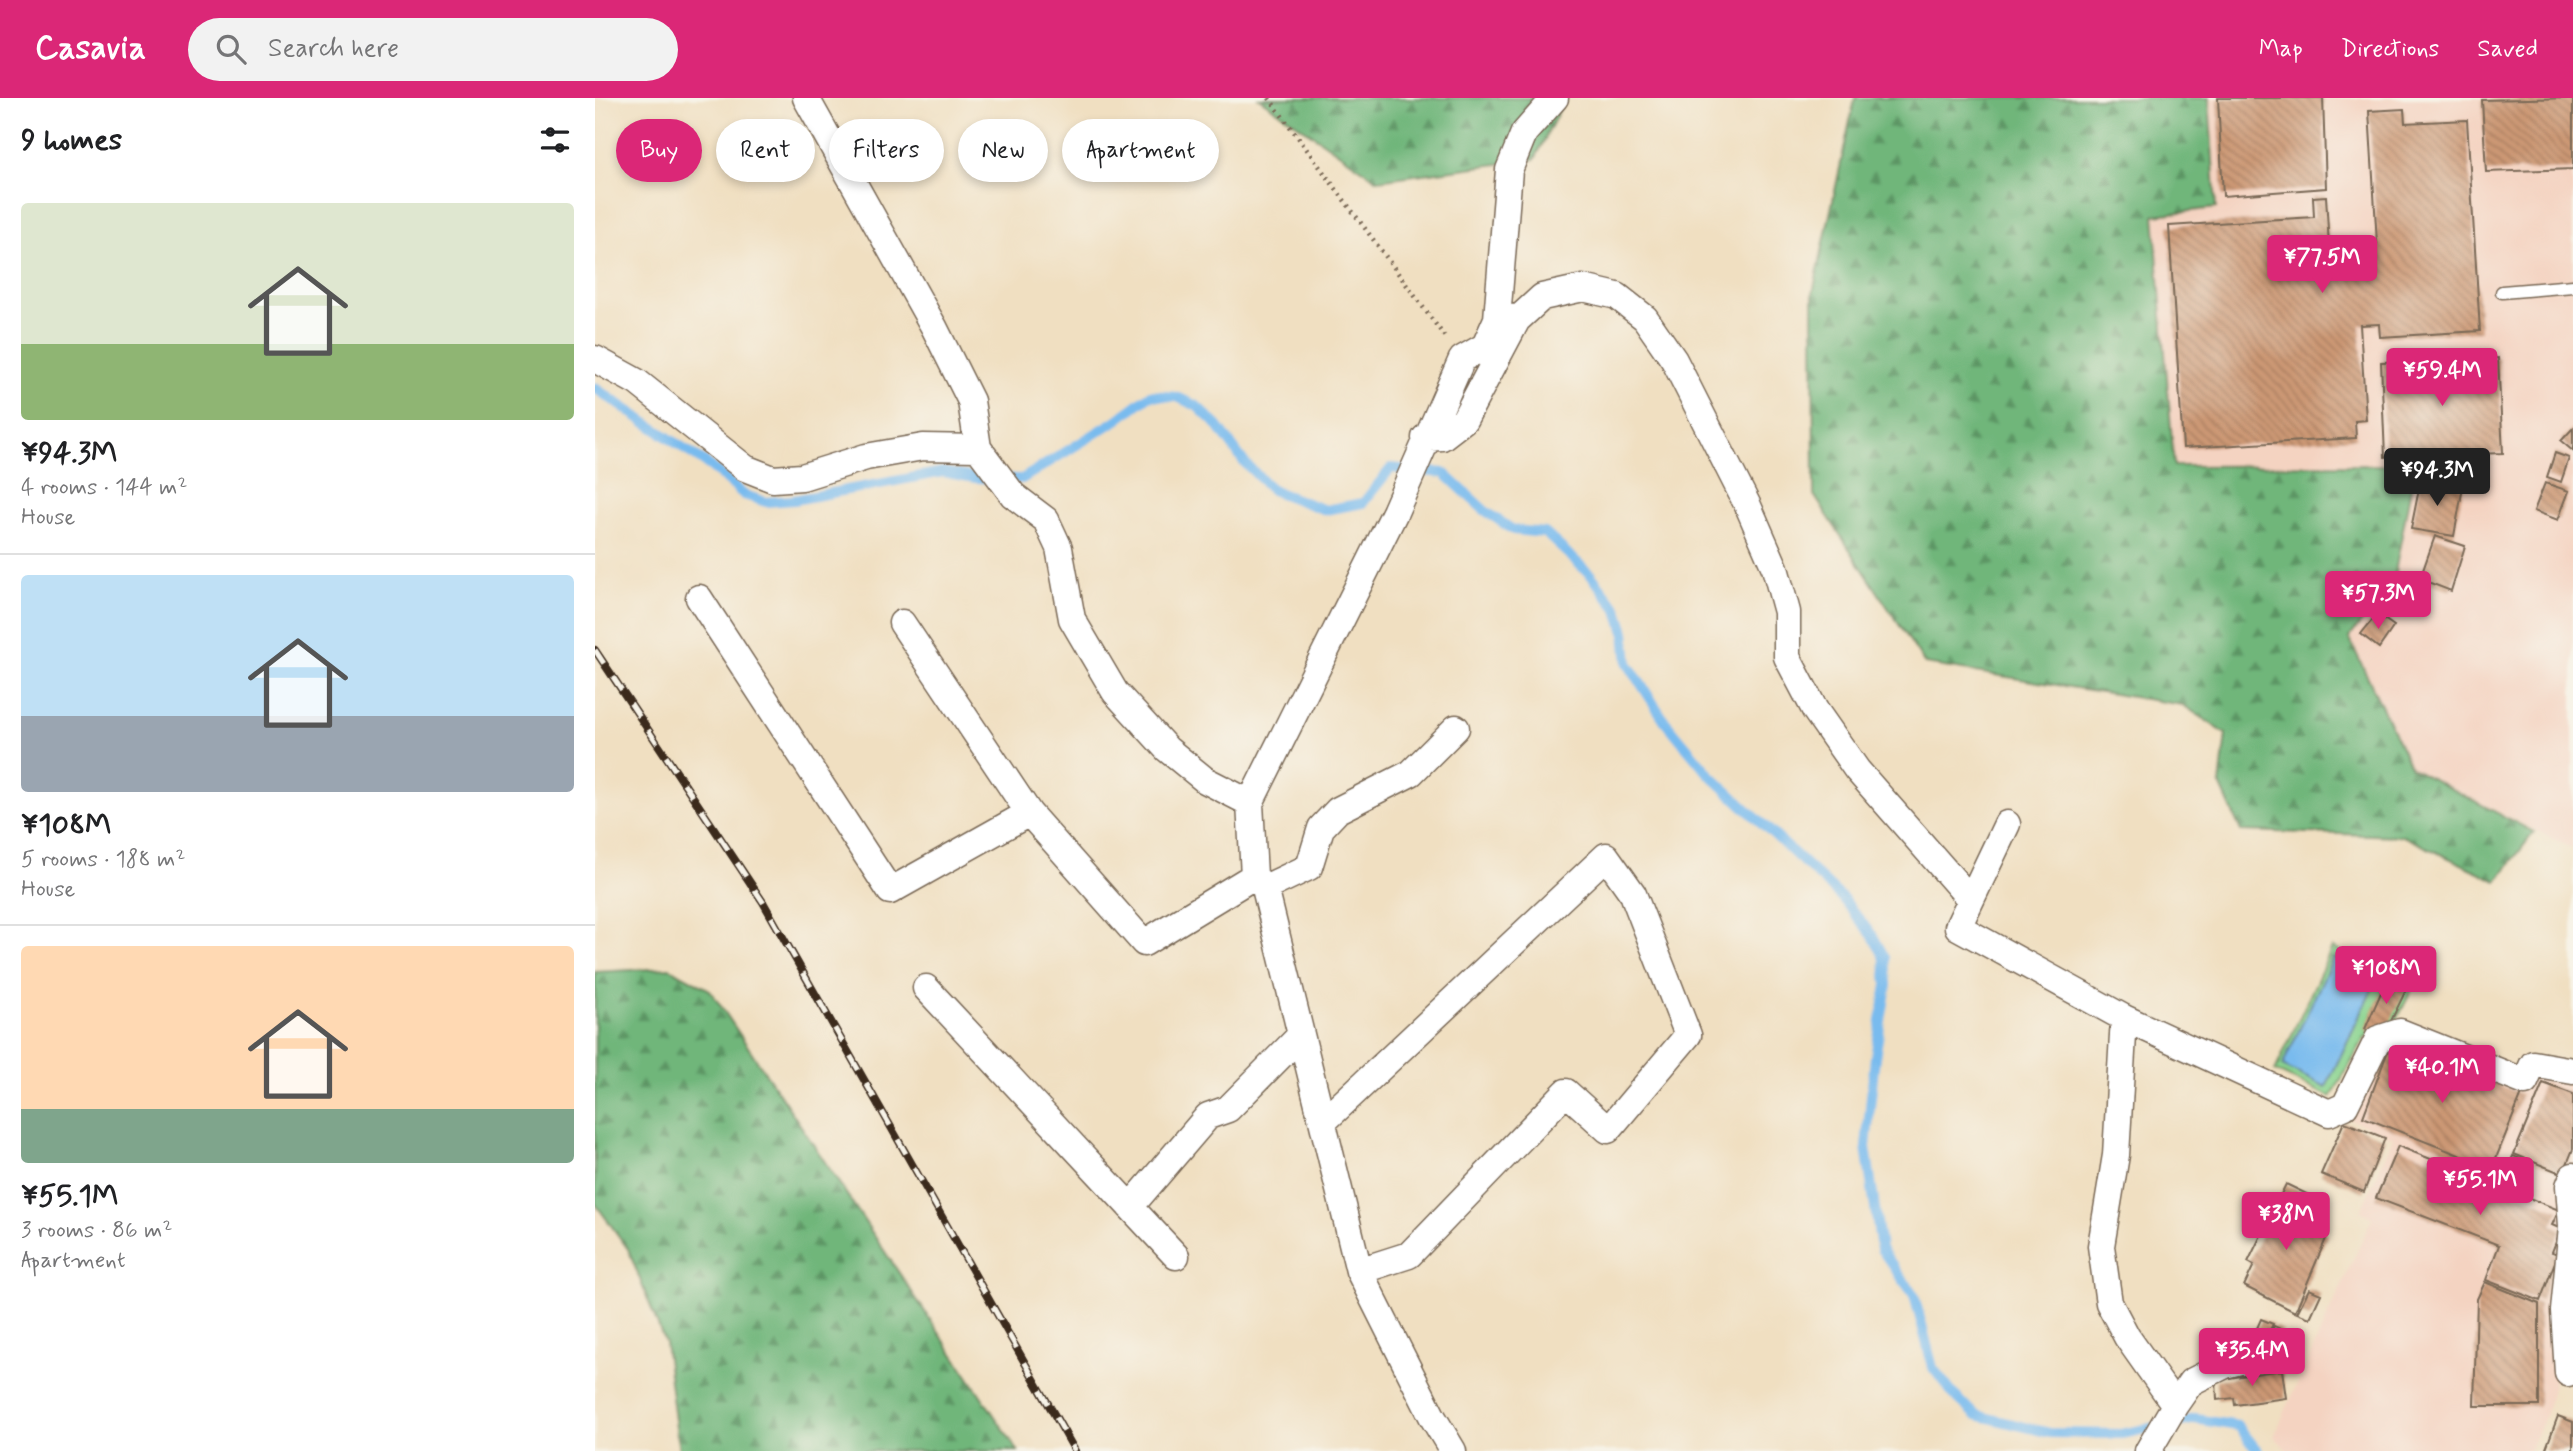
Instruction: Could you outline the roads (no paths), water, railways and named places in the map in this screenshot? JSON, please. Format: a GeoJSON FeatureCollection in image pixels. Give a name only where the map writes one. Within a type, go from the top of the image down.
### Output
{"type":"FeatureCollection","features":[{"type":"Feature","properties":{"kind":"street"},"geometry":{"type":"LineString","coordinates":[[806,98],[934,327],[971,401],[982,453],[1013,495],[1046,520],[1059,548],[1072,620],[1115,692],[1167,749],[1205,780],[1249,803]]}},
{"type":"Feature","properties":{"kind":"street"},"geometry":{"type":"LineString","coordinates":[[1425,438],[1443,437],[1464,420],[1509,318],[1509,170],[1524,133],[1555,98]]}},
{"type":"Feature","properties":{"kind":"street"},"geometry":{"type":"LineString","coordinates":[[1454,1451],[1432,1416],[1359,1271],[1301,1035],[1259,882],[1249,803],[1395,512],[1425,438],[1462,359],[1485,346],[1509,318],[1542,297],[1583,288],[1617,296],[1645,318],[1674,360],[1748,506],[1775,568],[1787,612],[1787,657],[1815,710],[1857,769],[1970,898]]}},
{"type":"Feature","properties":{"kind":"street"},"geometry":{"type":"LineString","coordinates":[[595,359],[637,383],[745,468],[773,479],[802,477],[866,457],[923,447],[982,453]]}},
{"type":"Feature","properties":{"kind":"street"},"geometry":{"type":"LineString","coordinates":[[699,598],[890,891],[1029,813]]}},
{"type":"Feature","properties":{"kind":"street"},"geometry":{"type":"LineString","coordinates":[[902,623],[1029,813],[1144,943],[1259,882],[1310,867],[1321,828],[1338,810],[1411,774],[1455,728]]}},
{"type":"Feature","properties":{"kind":"street"},"geometry":{"type":"LineString","coordinates":[[2007,824],[1958,927],[2124,1018],[2329,1113],[2345,1106],[2378,1039],[2400,1032],[2525,1082],[2533,1064],[2573,1071]]}},
{"type":"Feature","properties":{"kind":"street"},"geometry":{"type":"LineString","coordinates":[[1323,1122],[1607,856],[1633,894],[1688,1035],[1608,1130],[1566,1092],[1409,1255],[1359,1271]]}},
{"type":"Feature","properties":{"kind":"street"},"geometry":{"type":"LineString","coordinates":[[926,988],[1176,1256]]}},
{"type":"Feature","properties":{"kind":"street"},"geometry":{"type":"LineString","coordinates":[[2124,1018],[2116,1155],[2101,1246],[2109,1303],[2127,1337],[2175,1405]]}},
{"type":"Feature","properties":{"kind":"street"},"geometry":{"type":"LineString","coordinates":[[1130,1207],[1208,1116],[1228,1109],[1301,1035]]}},
{"type":"Feature","properties":{"kind":"street"},"geometry":{"type":"LineString","coordinates":[[2568,1373],[2564,1311],[2572,1226],[2569,1186],[2573,1176]]}},
{"type":"Feature","properties":{"kind":"street"},"geometry":{"type":"LineString","coordinates":[[2148,1451],[2191,1382],[2225,1365],[2272,1353]]}},
{"type":"Feature","properties":{"kind":"lane"},"geometry":{"type":"LineString","coordinates":[[2502,292],[2573,286]]}},
{"type":"Feature","properties":{"kind":"water"},"geometry":{"type":"Polygon","coordinates":[[[2333,958],[2377,979],[2326,1087],[2282,1066],[2333,958]]]}},
{"type":"Feature","properties":{"kind":"waterway"},"geometry":{"type":"LineString","coordinates":[[595,388],[710,466],[744,495],[766,502],[794,500],[943,472],[975,478],[1022,479],[1117,420],[1150,395],[1177,397],[1197,406],[1217,425],[1244,462],[1272,490],[1325,510],[1363,503],[1391,468],[1444,473],[1484,510],[1513,530],[1545,533],[1591,575],[1618,610],[1625,632],[1628,664],[1665,721],[1709,774],[1842,898],[1873,936],[1885,958],[1887,985],[1875,1057],[1866,1147],[1881,1249],[1914,1295],[1933,1368],[1953,1394],[1976,1415],[2050,1433],[2121,1434],[2196,1419],[2238,1426],[2258,1451]]}},
{"type":"Feature","properties":{"kind":"railway"},"geometry":{"type":"LineString","coordinates":[[595,650],[763,902],[1075,1451]]}}]}
